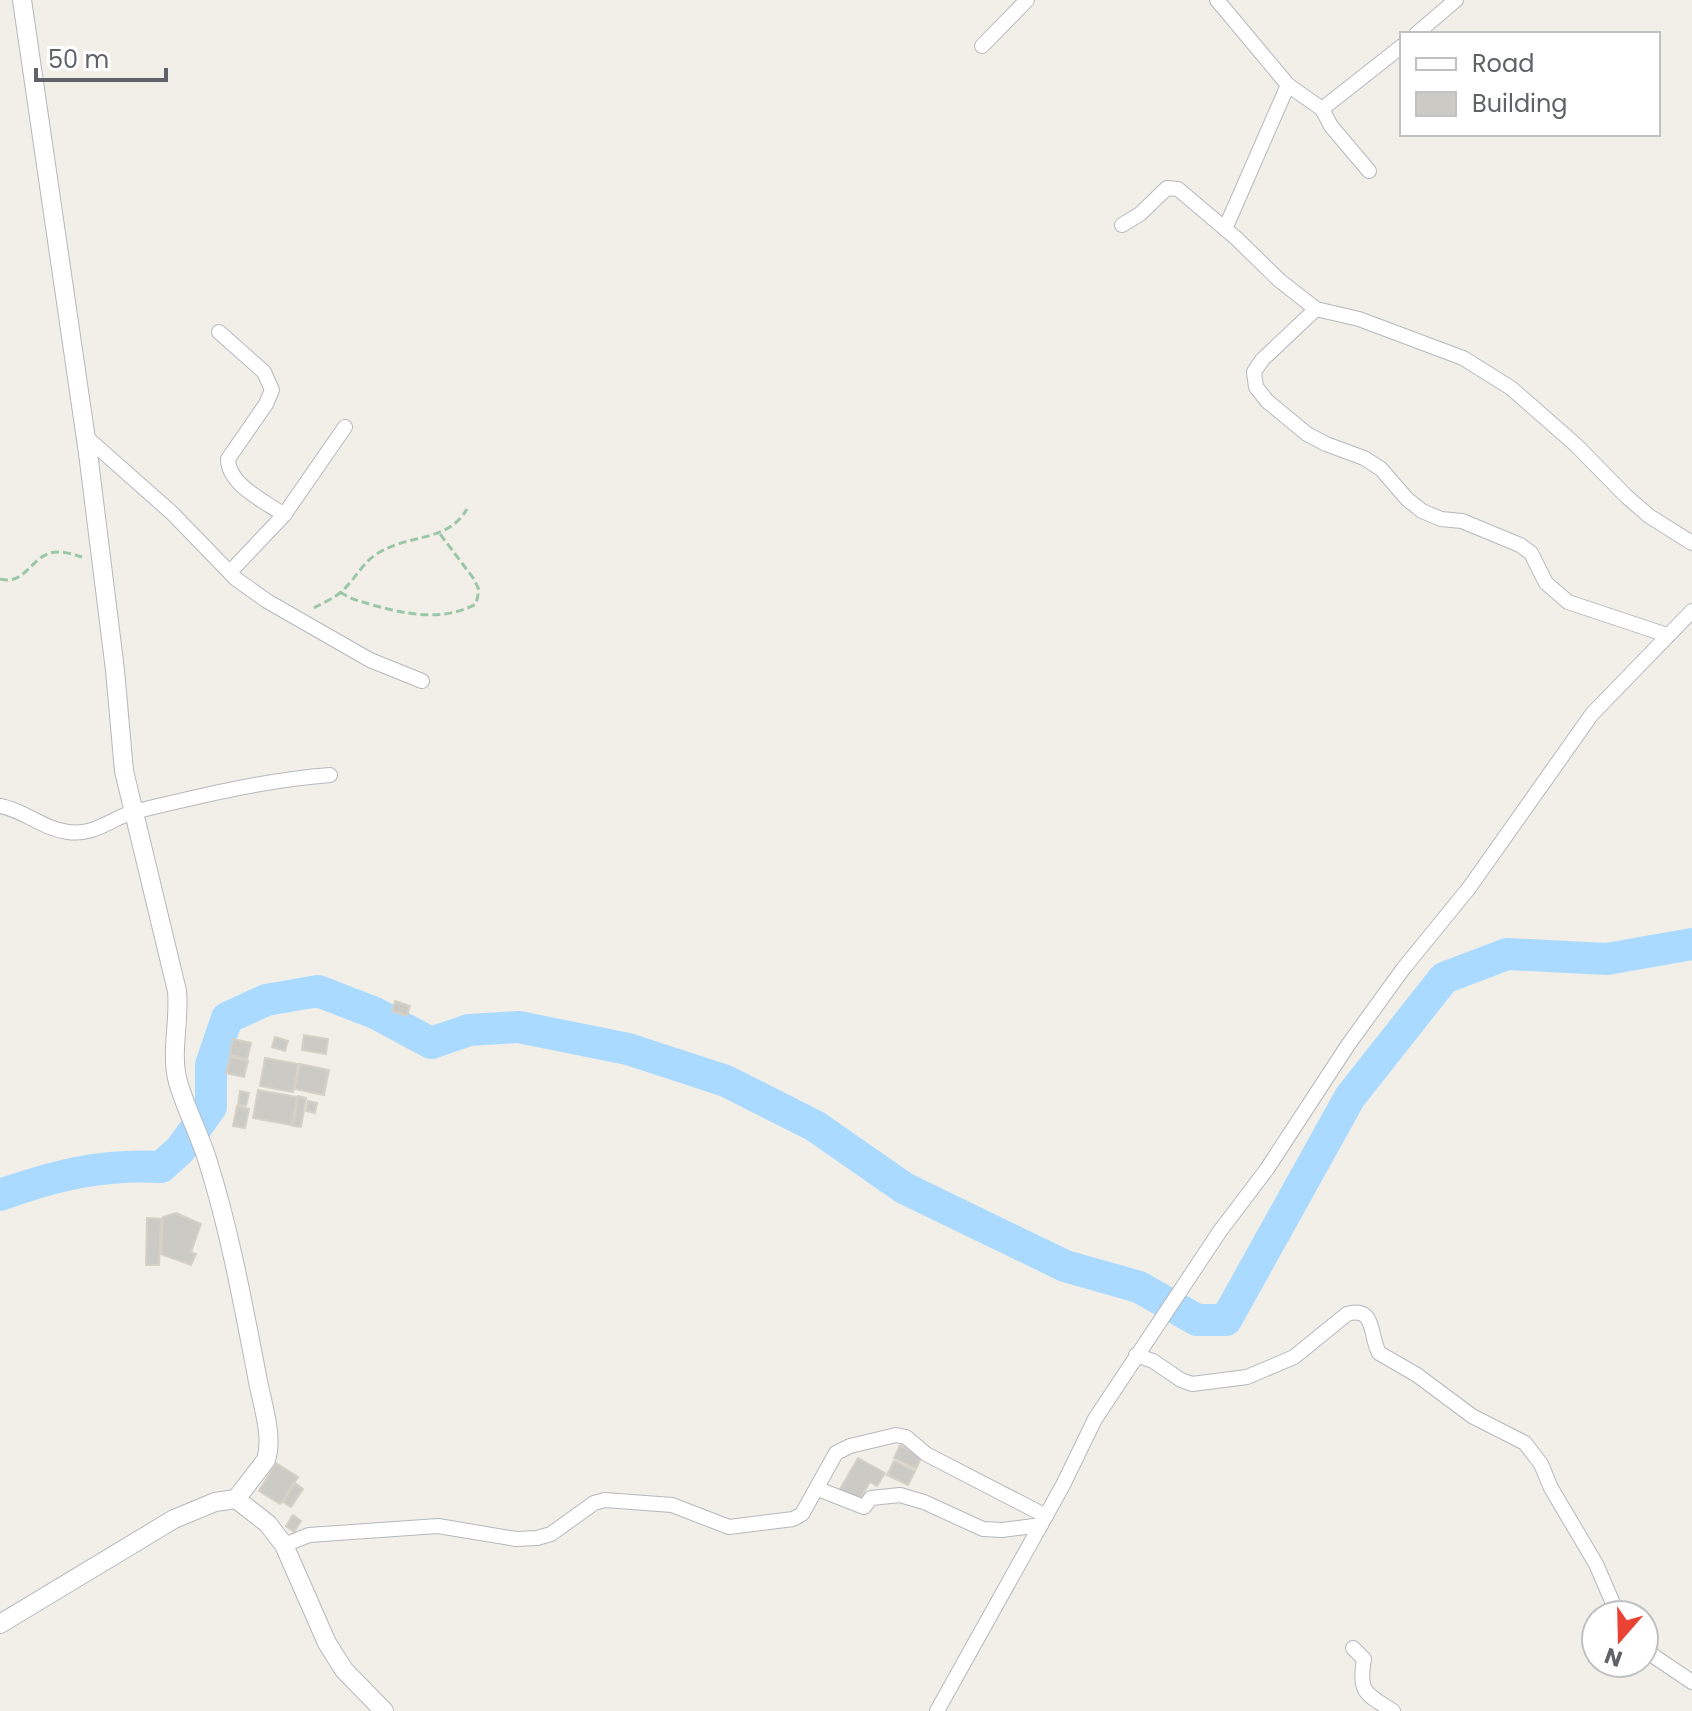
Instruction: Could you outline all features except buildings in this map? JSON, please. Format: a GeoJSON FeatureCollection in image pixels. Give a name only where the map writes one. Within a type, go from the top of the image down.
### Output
{"type":"FeatureCollection","features":[{"type":"Feature","properties":{"kind":"street"},"geometry":{"type":"LineString","coordinates":[[0,1624],[174,1519],[215,1502],[236,1499],[268,1454],[265,1420],[233,1256],[201,1144],[178,1081],[175,1060],[179,1010],[177,991],[124,771],[85,436],[22,0]]}},
{"type":"Feature","properties":{"kind":"street"},"geometry":{"type":"LineString","coordinates":[[982,46],[1027,0]]}},
{"type":"Feature","properties":{"kind":"street"},"geometry":{"type":"LineString","coordinates":[[1217,0],[1288,85],[1322,109],[1331,126],[1369,171]]}},
{"type":"Feature","properties":{"kind":"street"},"geometry":{"type":"LineString","coordinates":[[1418,32],[1456,0]]}},
{"type":"Feature","properties":{"kind":"street"},"geometry":{"type":"LineString","coordinates":[[1322,109],[1400,48]]}},
{"type":"Feature","properties":{"kind":"street"},"geometry":{"type":"LineString","coordinates":[[1225,229],[1288,85]]}},
{"type":"Feature","properties":{"kind":"street"},"geometry":{"type":"LineString","coordinates":[[1122,225],[1172,187],[1316,309],[1359,319],[1463,358],[1511,388],[1576,445],[1649,516],[1692,543]]}},
{"type":"Feature","properties":{"kind":"street"},"geometry":{"type":"LineString","coordinates":[[1316,309],[1262,360],[1254,372],[1256,387],[1267,401],[1307,434],[1364,458],[1381,469],[1422,511],[1441,519],[1462,521],[1520,545],[1531,553],[1546,583],[1568,602],[1667,635]]}},
{"type":"Feature","properties":{"kind":"street"},"geometry":{"type":"LineString","coordinates":[[219,332],[264,372],[272,390],[266,404],[228,459],[228,470],[236,481],[284,515]]}},
{"type":"Feature","properties":{"kind":"street"},"geometry":{"type":"LineString","coordinates":[[230,572],[284,515],[345,427]]}},
{"type":"Feature","properties":{"kind":"street"},"geometry":{"type":"LineString","coordinates":[[85,436],[172,513],[230,572],[267,601],[370,660],[422,681]]}},
{"type":"Feature","properties":{"kind":"street"},"geometry":{"type":"LineString","coordinates":[[937,1711],[1044,1520],[1095,1419],[1220,1231],[1267,1169],[1348,1045],[1403,969],[1469,888],[1592,714],[1692,611]]}},
{"type":"Feature","properties":{"kind":"street"},"geometry":{"type":"LineString","coordinates":[[0,806],[47,826],[68,832],[89,832],[133,812],[282,780],[330,775]]}},
{"type":"Feature","properties":{"kind":"street"},"geometry":{"type":"LineString","coordinates":[[1136,1355],[1153,1361],[1192,1384],[1247,1377],[1294,1357],[1347,1314],[1364,1313],[1379,1353],[1417,1375],[1472,1416],[1525,1443],[1532,1450],[1596,1564],[1611,1599]]}},
{"type":"Feature","properties":{"kind":"street"},"geometry":{"type":"LineString","coordinates":[[284,1545],[309,1535],[438,1526],[516,1539],[537,1538],[551,1534],[594,1503],[605,1500],[672,1505],[729,1527],[793,1519],[802,1514],[836,1453],[850,1446],[896,1435],[906,1437],[926,1454],[1044,1520]]}},
{"type":"Feature","properties":{"kind":"street"},"geometry":{"type":"LineString","coordinates":[[818,1489],[864,1507],[871,1498],[900,1495],[924,1502],[983,1529],[1002,1530],[1044,1520]]}},
{"type":"Feature","properties":{"kind":"street"},"geometry":{"type":"LineString","coordinates":[[236,1499],[268,1524],[284,1545],[327,1643],[344,1670],[384,1711]]}},
{"type":"Feature","properties":{"kind":"street"},"geometry":{"type":"LineString","coordinates":[[1353,1648],[1364,1659],[1361,1680],[1366,1695],[1393,1711]]}},
{"type":"Feature","properties":{"kind":"street"},"geometry":{"type":"LineString","coordinates":[[1660,1660],[1692,1682]]}},
{"type":"Feature","properties":{"kind":"path"},"geometry":{"type":"LineString","coordinates":[[297,619],[340,592],[378,552],[403,542],[440,534],[460,521],[467,509]]}},
{"type":"Feature","properties":{"kind":"path"},"geometry":{"type":"LineString","coordinates":[[340,592],[352,600],[418,616],[463,611],[476,604],[479,590],[474,579],[440,534]]}},
{"type":"Feature","properties":{"kind":"path"},"geometry":{"type":"LineString","coordinates":[[0,579],[9,581],[24,575],[50,553],[63,552],[101,561]]}},
{"type":"Feature","properties":{"kind":"waterway"},"geometry":{"type":"LineString","coordinates":[[0,1195],[79,1172],[118,1167],[161,1167],[180,1150],[211,1107],[211,1065],[227,1018],[266,1000],[318,991],[375,1013],[431,1043],[469,1030],[519,1027],[628,1049],[726,1081],[815,1126],[904,1188],[1065,1266],[1139,1287],[1197,1320],[1226,1320],[1350,1097],[1444,978],[1507,954],[1607,959],[1692,944]]}}]}
